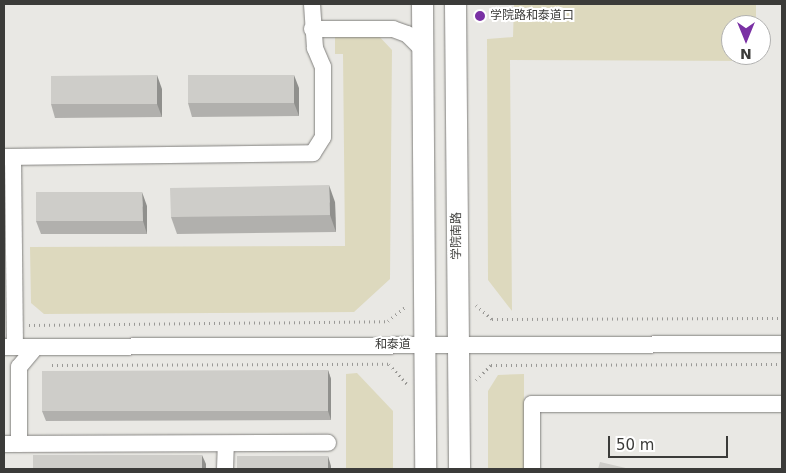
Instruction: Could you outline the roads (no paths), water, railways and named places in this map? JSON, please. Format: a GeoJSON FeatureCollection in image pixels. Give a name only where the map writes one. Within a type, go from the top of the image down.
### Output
{"type":"FeatureCollection","features":[{"type":"Feature","properties":{"kind":"main road"},"geometry":{"type":"LineString","coordinates":[[422,4],[425,469]]}},
{"type":"Feature","properties":{"kind":"main road","name":"学院南路"},"geometry":{"type":"LineString","coordinates":[[455,4],[459,469]]}},
{"type":"Feature","properties":{"kind":"street"},"geometry":{"type":"LineString","coordinates":[[9,347],[15,325],[9,157],[314,153],[323,137],[323,68],[312,29],[312,4]]}},
{"type":"Feature","properties":{"kind":"street"},"geometry":{"type":"LineString","coordinates":[[312,29],[393,29],[407,34],[422,49]]}},
{"type":"Feature","properties":{"kind":"street","name":"和泰道"},"geometry":{"type":"LineString","coordinates":[[9,347],[782,344]]}},
{"type":"Feature","properties":{"kind":"street"},"geometry":{"type":"LineString","coordinates":[[36,347],[21,364],[12,444],[328,443]]}},
{"type":"Feature","properties":{"kind":"street"},"geometry":{"type":"LineString","coordinates":[[532,469],[532,404],[782,404]]}},
{"type":"Feature","properties":{"kind":"street"},"geometry":{"type":"LineString","coordinates":[[225,469],[226,444]]}},
{"type":"Feature","properties":{"kind":"place","name":"学院路和泰道口"},"geometry":{"type":"Point","coordinates":[480,16]}}]}
